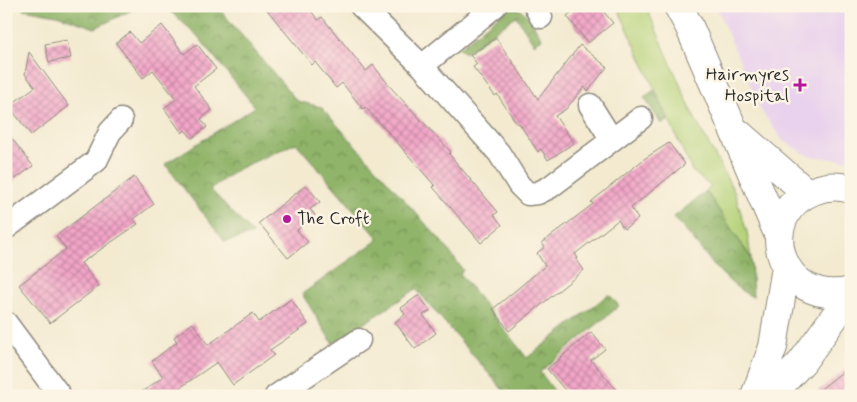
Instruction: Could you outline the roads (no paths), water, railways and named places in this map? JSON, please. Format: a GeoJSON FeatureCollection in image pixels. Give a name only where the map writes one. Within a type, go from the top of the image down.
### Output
{"type":"FeatureCollection","features":[{"type":"Feature","properties":{"kind":"main road"},"geometry":{"type":"LineString","coordinates":[[678,6],[689,26],[779,236]]}},
{"type":"Feature","properties":{"kind":"main road"},"geometry":{"type":"LineString","coordinates":[[733,129],[807,193]]}},
{"type":"Feature","properties":{"kind":"main road"},"geometry":{"type":"LineString","coordinates":[[851,189],[834,186],[807,193],[789,210],[783,221],[779,236],[780,252],[786,267],[796,280],[809,289],[823,294],[851,293]]}},
{"type":"Feature","properties":{"kind":"main road"},"geometry":{"type":"LineString","coordinates":[[755,396],[773,347],[786,267]]}},
{"type":"Feature","properties":{"kind":"main road"},"geometry":{"type":"LineString","coordinates":[[770,396],[802,362],[851,293]]}},
{"type":"Feature","properties":{"kind":"street"},"geometry":{"type":"LineString","coordinates":[[362,6],[422,66],[499,153],[519,184],[528,194],[538,193],[550,187],[641,118]]}},
{"type":"Feature","properties":{"kind":"street"},"geometry":{"type":"LineString","coordinates":[[422,66],[495,6]]}},
{"type":"Feature","properties":{"kind":"street"},"geometry":{"type":"LineString","coordinates":[[590,105],[612,140]]}},
{"type":"Feature","properties":{"kind":"street"},"geometry":{"type":"LineString","coordinates":[[6,228],[96,161],[110,132],[121,120]]}},
{"type":"Feature","properties":{"kind":"street"},"geometry":{"type":"LineString","coordinates":[[6,323],[60,396]]}},
{"type":"Feature","properties":{"kind":"street"},"geometry":{"type":"LineString","coordinates":[[276,396],[359,340]]}},
{"type":"Feature","properties":{"kind":"place","name":"Hairmyres Hospital"},"geometry":{"type":"Point","coordinates":[800,85]}},
{"type":"Feature","properties":{"kind":"place","name":"The Croft"},"geometry":{"type":"Point","coordinates":[287,219]}}]}
